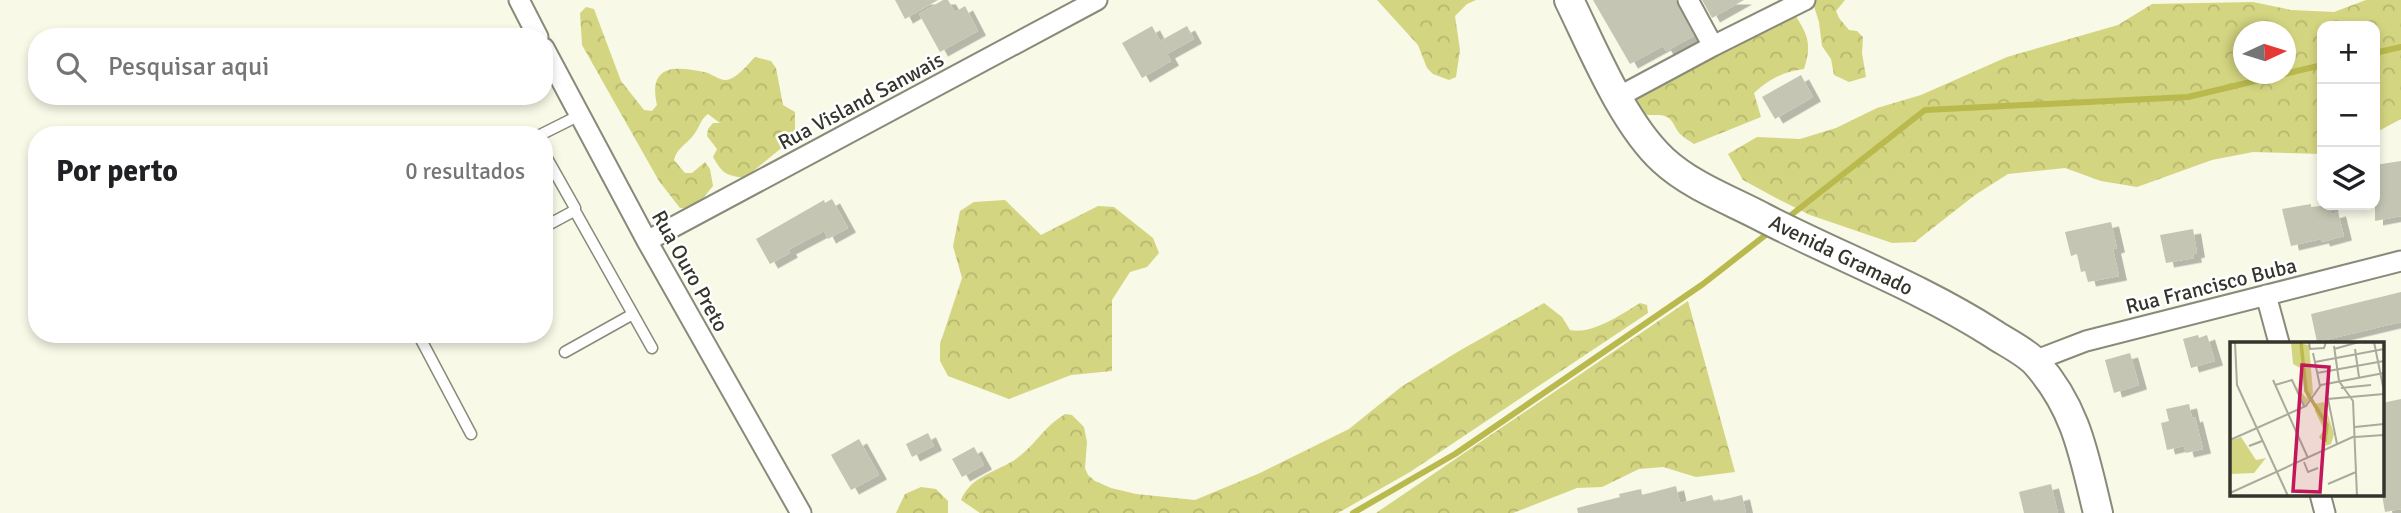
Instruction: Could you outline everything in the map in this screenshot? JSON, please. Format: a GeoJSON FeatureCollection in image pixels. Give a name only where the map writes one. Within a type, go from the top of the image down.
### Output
{"type":"FeatureCollection","features":[{"type":"Feature","properties":{"kind":"street"},"geometry":{"type":"LineString","coordinates":[[519,0],[533,28]]}},
{"type":"Feature","properties":{"kind":"street","name":"Rua Visland Sanwais"},"geometry":{"type":"LineString","coordinates":[[647,241],[1097,0]]}},
{"type":"Feature","properties":{"kind":"street","name":"Avenida Gramado"},"geometry":{"type":"LineString","coordinates":[[1569,0],[1618,97],[1638,130],[1663,160],[1701,186],[1790,232],[1872,268],[1964,316],[2034,361],[2059,395],[2079,432],[2098,513]]}},
{"type":"Feature","properties":{"kind":"street"},"geometry":{"type":"LineString","coordinates":[[1688,0],[1713,46]]}},
{"type":"Feature","properties":{"kind":"street"},"geometry":{"type":"LineString","coordinates":[[1618,97],[1803,0]]}},
{"type":"Feature","properties":{"kind":"street","name":"Rua Ouro Preto"},"geometry":{"type":"LineString","coordinates":[[553,65],[647,241],[801,513]]}},
{"type":"Feature","properties":{"kind":"street","name":"Rua Francisco Buba"},"geometry":{"type":"LineString","coordinates":[[2034,361],[2086,341],[2401,261]]}},
{"type":"Feature","properties":{"kind":"street"},"geometry":{"type":"LineString","coordinates":[[2266,295],[2279,342]]}},
{"type":"Feature","properties":{"kind":"street"},"geometry":{"type":"LineString","coordinates":[[2321,496],[2325,513]]}},
{"type":"Feature","properties":{"kind":"lane"},"geometry":{"type":"LineString","coordinates":[[553,128],[580,115]]}},
{"type":"Feature","properties":{"kind":"lane"},"geometry":{"type":"LineString","coordinates":[[553,170],[652,348]]}},
{"type":"Feature","properties":{"kind":"lane"},"geometry":{"type":"LineString","coordinates":[[553,222],[575,211]]}},
{"type":"Feature","properties":{"kind":"lane"},"geometry":{"type":"LineString","coordinates":[[565,352],[633,314]]}},
{"type":"Feature","properties":{"kind":"lane"},"geometry":{"type":"LineString","coordinates":[[423,343],[471,433]]}},
{"type":"Feature","properties":{"kind":"green space"},"geometry":{"type":"Polygon","coordinates":[[[1377,0],[1476,0],[1467,4],[1455,16],[1460,50],[1456,77],[1449,80],[1433,74],[1427,68],[1418,45],[1377,0]]]}},
{"type":"Feature","properties":{"kind":"green space"},"geometry":{"type":"Polygon","coordinates":[[[1812,0],[1845,0],[1836,11],[1849,30],[1857,31],[1863,37],[1862,53],[1866,77],[1849,82],[1834,75],[1831,59],[1822,46],[1819,22],[1812,0]]]}},
{"type":"Feature","properties":{"kind":"green space"},"geometry":{"type":"Polygon","coordinates":[[[2366,0],[2401,0],[2401,119],[2380,130],[2380,21],[2317,21],[2317,154],[2253,152],[2212,160],[2137,187],[2101,181],[2065,168],[2008,174],[1975,195],[1915,242],[1892,243],[1810,215],[1776,198],[1743,180],[1728,154],[1757,137],[1800,139],[1836,128],[1877,108],[1921,95],[2007,57],[2118,25],[2152,4],[2253,2],[2291,10],[2334,12],[2366,0]]]}},
{"type":"Feature","properties":{"kind":"green space"},"geometry":{"type":"Polygon","coordinates":[[[586,7],[594,9],[621,81],[644,110],[652,111],[657,105],[656,82],[666,71],[693,70],[727,80],[737,75],[755,57],[771,61],[776,68],[783,105],[795,112],[795,130],[791,140],[745,178],[729,175],[713,157],[717,149],[707,136],[708,129],[713,123],[720,123],[708,114],[674,160],[685,173],[692,173],[705,162],[710,169],[713,186],[695,205],[680,208],[659,181],[582,45],[580,13],[586,7]]]}},
{"type":"Feature","properties":{"kind":"green space"},"geometry":{"type":"Polygon","coordinates":[[[1787,15],[1795,15],[1806,34],[1808,46],[1804,69],[1777,77],[1754,93],[1761,117],[1694,144],[1680,134],[1665,116],[1640,112],[1637,98],[1787,15]]]}},
{"type":"Feature","properties":{"kind":"green space"},"geometry":{"type":"Polygon","coordinates":[[[1005,200],[1041,235],[1098,206],[1114,207],[1153,238],[1159,253],[1147,267],[1130,272],[1112,300],[1112,371],[1071,375],[1009,399],[948,376],[940,361],[940,344],[962,278],[953,246],[960,211],[974,202],[1005,200]]]}},
{"type":"Feature","properties":{"kind":"green space"},"geometry":{"type":"Polygon","coordinates":[[[1688,301],[1735,472],[1696,477],[1663,467],[1639,469],[1602,487],[1577,488],[1513,513],[1376,513],[1688,301]]]}},
{"type":"Feature","properties":{"kind":"green space"},"geometry":{"type":"Polygon","coordinates":[[[1544,303],[1562,317],[1570,330],[1579,331],[1597,327],[1640,303],[1647,305],[1648,313],[1410,472],[1338,513],[980,513],[961,500],[972,484],[1021,455],[1065,414],[1072,415],[1084,427],[1087,442],[1085,468],[1095,481],[1136,494],[1195,500],[1260,473],[1349,429],[1401,387],[1544,303]]]}},
{"type":"Feature","properties":{"kind":"green space"},"geometry":{"type":"Polygon","coordinates":[[[921,487],[936,489],[948,501],[948,513],[896,513],[905,494],[921,487]]]}},
{"type":"Feature","properties":{"kind":"building"},"geometry":{"type":"Polygon","coordinates":[[[895,0],[938,0],[905,19],[895,0]]]}},
{"type":"Feature","properties":{"kind":"building"},"geometry":{"type":"Polygon","coordinates":[[[943,0],[948,0],[955,12],[965,6],[978,31],[940,52],[919,14],[943,0]]]}},
{"type":"Feature","properties":{"kind":"building"},"geometry":{"type":"Polygon","coordinates":[[[1593,0],[1676,0],[1694,36],[1666,51],[1663,46],[1630,64],[1593,0]]]}},
{"type":"Feature","properties":{"kind":"building"},"geometry":{"type":"Polygon","coordinates":[[[1702,0],[1744,0],[1712,18],[1702,0]]]}},
{"type":"Feature","properties":{"kind":"building"},"geometry":{"type":"Polygon","coordinates":[[[1152,26],[1160,41],[1187,26],[1194,39],[1167,54],[1171,61],[1142,78],[1122,43],[1152,26]]]}},
{"type":"Feature","properties":{"kind":"building"},"geometry":{"type":"Polygon","coordinates":[[[1801,75],[1813,97],[1775,119],[1762,97],[1801,75]]]}},
{"type":"Feature","properties":{"kind":"building"},"geometry":{"type":"Polygon","coordinates":[[[2401,161],[2401,216],[2375,221],[2375,210],[2380,210],[2380,164],[2401,161]]]}},
{"type":"Feature","properties":{"kind":"building"},"geometry":{"type":"Polygon","coordinates":[[[832,199],[848,228],[828,239],[824,231],[788,250],[790,253],[770,264],[756,239],[824,200],[825,203],[832,199]]]}},
{"type":"Feature","properties":{"kind":"building"},"geometry":{"type":"Polygon","coordinates":[[[2311,204],[2311,207],[2317,206],[2317,210],[2331,210],[2331,214],[2338,212],[2344,236],[2291,246],[2282,209],[2311,204]]]}},
{"type":"Feature","properties":{"kind":"building"},"geometry":{"type":"Polygon","coordinates":[[[2111,222],[2117,248],[2113,249],[2119,276],[2088,282],[2085,271],[2081,272],[2077,254],[2071,256],[2065,232],[2111,222]]]}},
{"type":"Feature","properties":{"kind":"building"},"geometry":{"type":"Polygon","coordinates":[[[2193,229],[2197,253],[2193,254],[2194,258],[2166,263],[2160,235],[2193,229]]]}},
{"type":"Feature","properties":{"kind":"building"},"geometry":{"type":"Polygon","coordinates":[[[2401,292],[2401,322],[2317,342],[2311,314],[2401,292]]]}},
{"type":"Feature","properties":{"kind":"building"},"geometry":{"type":"Polygon","coordinates":[[[2198,335],[2199,338],[2207,335],[2215,361],[2191,368],[2183,339],[2198,335]]]}},
{"type":"Feature","properties":{"kind":"building"},"geometry":{"type":"Polygon","coordinates":[[[2130,353],[2139,385],[2114,393],[2105,360],[2130,353]]]}},
{"type":"Feature","properties":{"kind":"building"},"geometry":{"type":"Polygon","coordinates":[[[2401,399],[2401,509],[2385,512],[2382,496],[2384,403],[2401,399]]]}},
{"type":"Feature","properties":{"kind":"building"},"geometry":{"type":"Polygon","coordinates":[[[2189,404],[2203,449],[2186,453],[2184,446],[2167,450],[2161,423],[2169,421],[2166,409],[2189,404]]]}},
{"type":"Feature","properties":{"kind":"building"},"geometry":{"type":"Polygon","coordinates":[[[928,433],[934,446],[912,457],[906,444],[928,433]]]}},
{"type":"Feature","properties":{"kind":"building"},"geometry":{"type":"Polygon","coordinates":[[[859,439],[879,475],[851,490],[831,455],[859,439]]]}},
{"type":"Feature","properties":{"kind":"building"},"geometry":{"type":"Polygon","coordinates":[[[974,447],[984,465],[962,477],[952,459],[974,447]]]}},
{"type":"Feature","properties":{"kind":"building"},"geometry":{"type":"Polygon","coordinates":[[[2051,484],[2058,513],[2024,513],[2019,492],[2051,484]]]}},
{"type":"Feature","properties":{"kind":"building"},"geometry":{"type":"Polygon","coordinates":[[[1676,486],[1680,503],[1712,495],[1714,502],[1742,495],[1746,513],[1578,513],[1577,508],[1620,497],[1619,494],[1641,489],[1642,495],[1676,486]]]}},
{"type":"Feature","properties":{"kind":"waterway"},"geometry":{"type":"LineString","coordinates":[[2380,52],[2401,47]]}},
{"type":"Feature","properties":{"kind":"waterway"},"geometry":{"type":"LineString","coordinates":[[1786,219],[1925,110],[2188,97],[2317,66]]}},
{"type":"Feature","properties":{"kind":"waterway"},"geometry":{"type":"LineString","coordinates":[[1353,513],[1455,454],[1703,284],[1772,230]]}}]}
